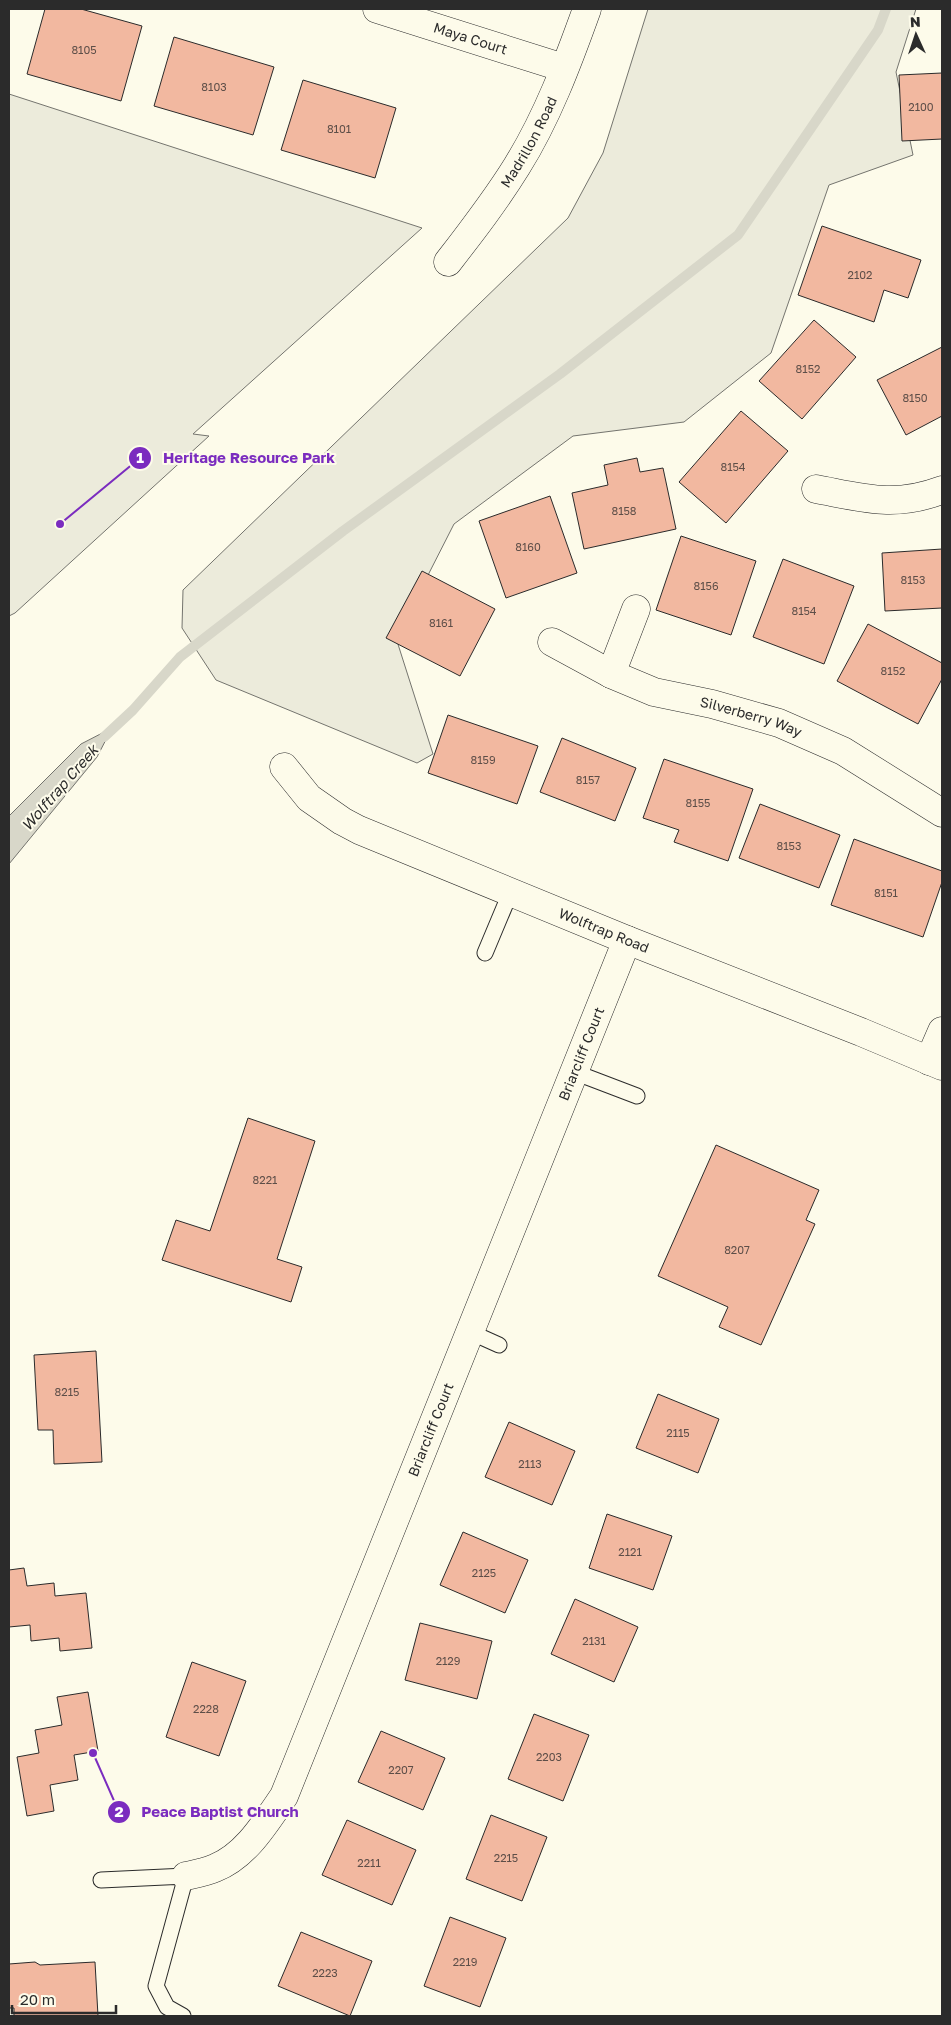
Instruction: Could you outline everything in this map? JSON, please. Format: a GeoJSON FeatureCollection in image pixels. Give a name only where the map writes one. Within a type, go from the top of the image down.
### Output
{"type":"FeatureCollection","features":[{"type":"Feature","properties":{"kind":"street","name":"Maya Court"},"geometry":{"type":"LineString","coordinates":[[377,9],[564,68]]}},
{"type":"Feature","properties":{"kind":"street","name":"Madrillon Road"},"geometry":{"type":"LineString","coordinates":[[448,262],[487,212],[518,164],[564,68],[587,9]]}},
{"type":"Feature","properties":{"kind":"street"},"geometry":{"type":"LineString","coordinates":[[816,488],[880,501],[918,499],[942,490]]}},
{"type":"Feature","properties":{"kind":"street"},"geometry":{"type":"LineString","coordinates":[[611,674],[636,609]]}},
{"type":"Feature","properties":{"kind":"street","name":"Silverberry Way"},"geometry":{"type":"LineString","coordinates":[[552,642],[611,674],[654,692],[712,704],[779,723],[843,751],[942,812]]}},
{"type":"Feature","properties":{"kind":"street","name":"Wolftrap Road"},"geometry":{"type":"LineString","coordinates":[[284,767],[309,798],[342,821],[627,940],[861,1032],[936,1064]]}},
{"type":"Feature","properties":{"kind":"street","name":"Briarcliff Court"},"geometry":{"type":"LineString","coordinates":[[186,1876],[217,1868],[235,1855],[260,1832],[284,1796],[627,940]]}},
{"type":"Feature","properties":{"kind":"street"},"geometry":{"type":"LineString","coordinates":[[936,1064],[942,1031]]}},
{"type":"Feature","properties":{"kind":"lane"},"geometry":{"type":"LineString","coordinates":[[485,953],[511,891]]}},
{"type":"Feature","properties":{"kind":"lane"},"geometry":{"type":"LineString","coordinates":[[574,1072],[637,1096]]}},
{"type":"Feature","properties":{"kind":"lane"},"geometry":{"type":"LineString","coordinates":[[470,1332],[499,1345]]}},
{"type":"Feature","properties":{"kind":"lane"},"geometry":{"type":"LineString","coordinates":[[101,1880],[186,1876],[156,1986],[167,2007],[183,2016]]}},
{"type":"Feature","properties":{"kind":"shaded area"},"geometry":{"type":"Polygon","coordinates":[[[648,9],[916,9],[896,72],[913,155],[829,185],[771,353],[684,422],[573,436],[454,524],[396,638],[433,754],[417,763],[216,680],[182,628],[183,590],[568,218],[603,153],[648,9]]]}},
{"type":"Feature","properties":{"kind":"shaded area"},"geometry":{"type":"Polygon","coordinates":[[[9,94],[422,228],[193,434],[209,436],[15,613],[9,616],[9,94]]]}},
{"type":"Feature","properties":{"kind":"water","name":"Wolftrap Creek"},"geometry":{"type":"Polygon","coordinates":[[[112,728],[97,757],[9,864],[9,816],[81,744],[112,728]]]}},
{"type":"Feature","properties":{"kind":"building"},"geometry":{"type":"Polygon","coordinates":[[[45,9],[81,9],[142,26],[121,101],[27,74],[45,9]]]}},
{"type":"Feature","properties":{"kind":"building"},"geometry":{"type":"Polygon","coordinates":[[[174,37],[274,67],[253,135],[154,106],[174,37]]]}},
{"type":"Feature","properties":{"kind":"building"},"geometry":{"type":"Polygon","coordinates":[[[942,73],[942,139],[902,141],[899,75],[942,73]]]}},
{"type":"Feature","properties":{"kind":"building"},"geometry":{"type":"Polygon","coordinates":[[[303,80],[396,108],[375,178],[281,150],[303,80]]]}},
{"type":"Feature","properties":{"kind":"building"},"geometry":{"type":"Polygon","coordinates":[[[822,226],[921,260],[908,298],[884,290],[874,322],[798,295],[822,226]]]}},
{"type":"Feature","properties":{"kind":"building"},"geometry":{"type":"Polygon","coordinates":[[[814,320],[856,357],[802,419],[759,381],[814,320]]]}},
{"type":"Feature","properties":{"kind":"building"},"geometry":{"type":"Polygon","coordinates":[[[942,347],[942,416],[906,435],[877,380],[942,347]]]}},
{"type":"Feature","properties":{"kind":"building"},"geometry":{"type":"Polygon","coordinates":[[[741,411],[788,451],[726,523],[679,482],[741,411]]]}},
{"type":"Feature","properties":{"kind":"building"},"geometry":{"type":"Polygon","coordinates":[[[637,458],[640,472],[663,468],[676,529],[584,549],[572,493],[608,485],[604,465],[637,458]]]}},
{"type":"Feature","properties":{"kind":"building"},"geometry":{"type":"Polygon","coordinates":[[[550,496],[577,573],[506,598],[479,521],[550,496]]]}},
{"type":"Feature","properties":{"kind":"building"},"geometry":{"type":"Polygon","coordinates":[[[681,536],[756,561],[731,635],[656,610],[681,536]]]}},
{"type":"Feature","properties":{"kind":"building"},"geometry":{"type":"Polygon","coordinates":[[[942,549],[942,608],[885,611],[882,553],[942,549]]]}},
{"type":"Feature","properties":{"kind":"building"},"geometry":{"type":"Polygon","coordinates":[[[783,559],[854,586],[824,664],[753,637],[783,559]]]}},
{"type":"Feature","properties":{"kind":"building"},"geometry":{"type":"Polygon","coordinates":[[[422,571],[495,609],[460,676],[386,638],[422,571]]]}},
{"type":"Feature","properties":{"kind":"building"},"geometry":{"type":"Polygon","coordinates":[[[868,624],[942,663],[942,679],[918,724],[837,681],[868,624]]]}},
{"type":"Feature","properties":{"kind":"building"},"geometry":{"type":"Polygon","coordinates":[[[448,715],[538,746],[517,804],[428,773],[448,715]]]}},
{"type":"Feature","properties":{"kind":"building"},"geometry":{"type":"Polygon","coordinates":[[[562,738],[636,768],[615,821],[540,792],[562,738]]]}},
{"type":"Feature","properties":{"kind":"building"},"geometry":{"type":"Polygon","coordinates":[[[664,759],[753,789],[728,861],[674,842],[679,830],[643,818],[664,759]]]}},
{"type":"Feature","properties":{"kind":"building"},"geometry":{"type":"Polygon","coordinates":[[[760,804],[840,835],[819,888],[739,858],[760,804]]]}},
{"type":"Feature","properties":{"kind":"building"},"geometry":{"type":"Polygon","coordinates":[[[854,839],[942,871],[942,882],[923,937],[831,905],[854,839]]]}},
{"type":"Feature","properties":{"kind":"building"},"geometry":{"type":"Polygon","coordinates":[[[248,1118],[315,1141],[277,1259],[302,1267],[291,1302],[162,1260],[176,1220],[210,1231],[248,1118]]]}},
{"type":"Feature","properties":{"kind":"building"},"geometry":{"type":"Polygon","coordinates":[[[716,1145],[819,1190],[806,1220],[815,1224],[761,1345],[719,1327],[728,1307],[658,1276],[716,1145]]]}},
{"type":"Feature","properties":{"kind":"building"},"geometry":{"type":"Polygon","coordinates":[[[96,1351],[102,1462],[54,1464],[53,1430],[38,1430],[34,1355],[96,1351]]]}},
{"type":"Feature","properties":{"kind":"building"},"geometry":{"type":"Polygon","coordinates":[[[658,1394],[719,1419],[698,1473],[636,1448],[658,1394]]]}},
{"type":"Feature","properties":{"kind":"building"},"geometry":{"type":"Polygon","coordinates":[[[509,1422],[575,1451],[552,1505],[485,1477],[509,1422]]]}},
{"type":"Feature","properties":{"kind":"building"},"geometry":{"type":"Polygon","coordinates":[[[607,1514],[672,1536],[653,1590],[589,1568],[607,1514]]]}},
{"type":"Feature","properties":{"kind":"building"},"geometry":{"type":"Polygon","coordinates":[[[463,1532],[528,1560],[505,1613],[440,1585],[463,1532]]]}},
{"type":"Feature","properties":{"kind":"building"},"geometry":{"type":"Polygon","coordinates":[[[24,1568],[27,1586],[54,1583],[55,1596],[86,1593],[92,1648],[60,1651],[59,1638],[31,1641],[30,1625],[9,1627],[9,1570],[24,1568]]]}},
{"type":"Feature","properties":{"kind":"building"},"geometry":{"type":"Polygon","coordinates":[[[575,1599],[638,1627],[614,1682],[551,1654],[575,1599]]]}},
{"type":"Feature","properties":{"kind":"building"},"geometry":{"type":"Polygon","coordinates":[[[420,1623],[492,1641],[477,1699],[405,1680],[420,1623]]]}},
{"type":"Feature","properties":{"kind":"building"},"geometry":{"type":"Polygon","coordinates":[[[192,1662],[246,1681],[219,1756],[166,1737],[192,1662]]]}},
{"type":"Feature","properties":{"kind":"building"},"geometry":{"type":"Polygon","coordinates":[[[88,1692],[98,1751],[74,1755],[78,1780],[50,1785],[54,1811],[27,1816],[17,1757],[39,1753],[35,1730],[62,1725],[57,1697],[88,1692]]]}},
{"type":"Feature","properties":{"kind":"building"},"geometry":{"type":"Polygon","coordinates":[[[534,1714],[589,1735],[563,1801],[508,1779],[534,1714]]]}},
{"type":"Feature","properties":{"kind":"building"},"geometry":{"type":"Polygon","coordinates":[[[381,1731],[445,1758],[423,1810],[358,1782],[381,1731]]]}},
{"type":"Feature","properties":{"kind":"building"},"geometry":{"type":"Polygon","coordinates":[[[491,1815],[547,1837],[522,1901],[466,1879],[491,1815]]]}},
{"type":"Feature","properties":{"kind":"building"},"geometry":{"type":"Polygon","coordinates":[[[347,1820],[416,1850],[392,1905],[322,1875],[347,1820]]]}},
{"type":"Feature","properties":{"kind":"building"},"geometry":{"type":"Polygon","coordinates":[[[450,1917],[506,1938],[480,2007],[424,1986],[450,1917]]]}},
{"type":"Feature","properties":{"kind":"building"},"geometry":{"type":"Polygon","coordinates":[[[301,1932],[372,1961],[350,2016],[278,1986],[301,1932]]]}},
{"type":"Feature","properties":{"kind":"building"},"geometry":{"type":"Polygon","coordinates":[[[35,1962],[40,1965],[95,1962],[98,2016],[14,2016],[14,2008],[9,2008],[9,1964],[35,1962]]]}},
{"type":"Feature","properties":{"kind":"waterway"},"geometry":{"type":"LineString","coordinates":[[104,737],[133,710],[180,657],[343,531],[560,374],[738,235],[878,30],[886,9]]}},
{"type":"Feature","properties":{"kind":"place","name":"Heritage Resource Park"},"geometry":{"type":"Point","coordinates":[60,524]}},
{"type":"Feature","properties":{"kind":"place","name":"Peace Baptist Church"},"geometry":{"type":"Point","coordinates":[93,1753]}}]}
